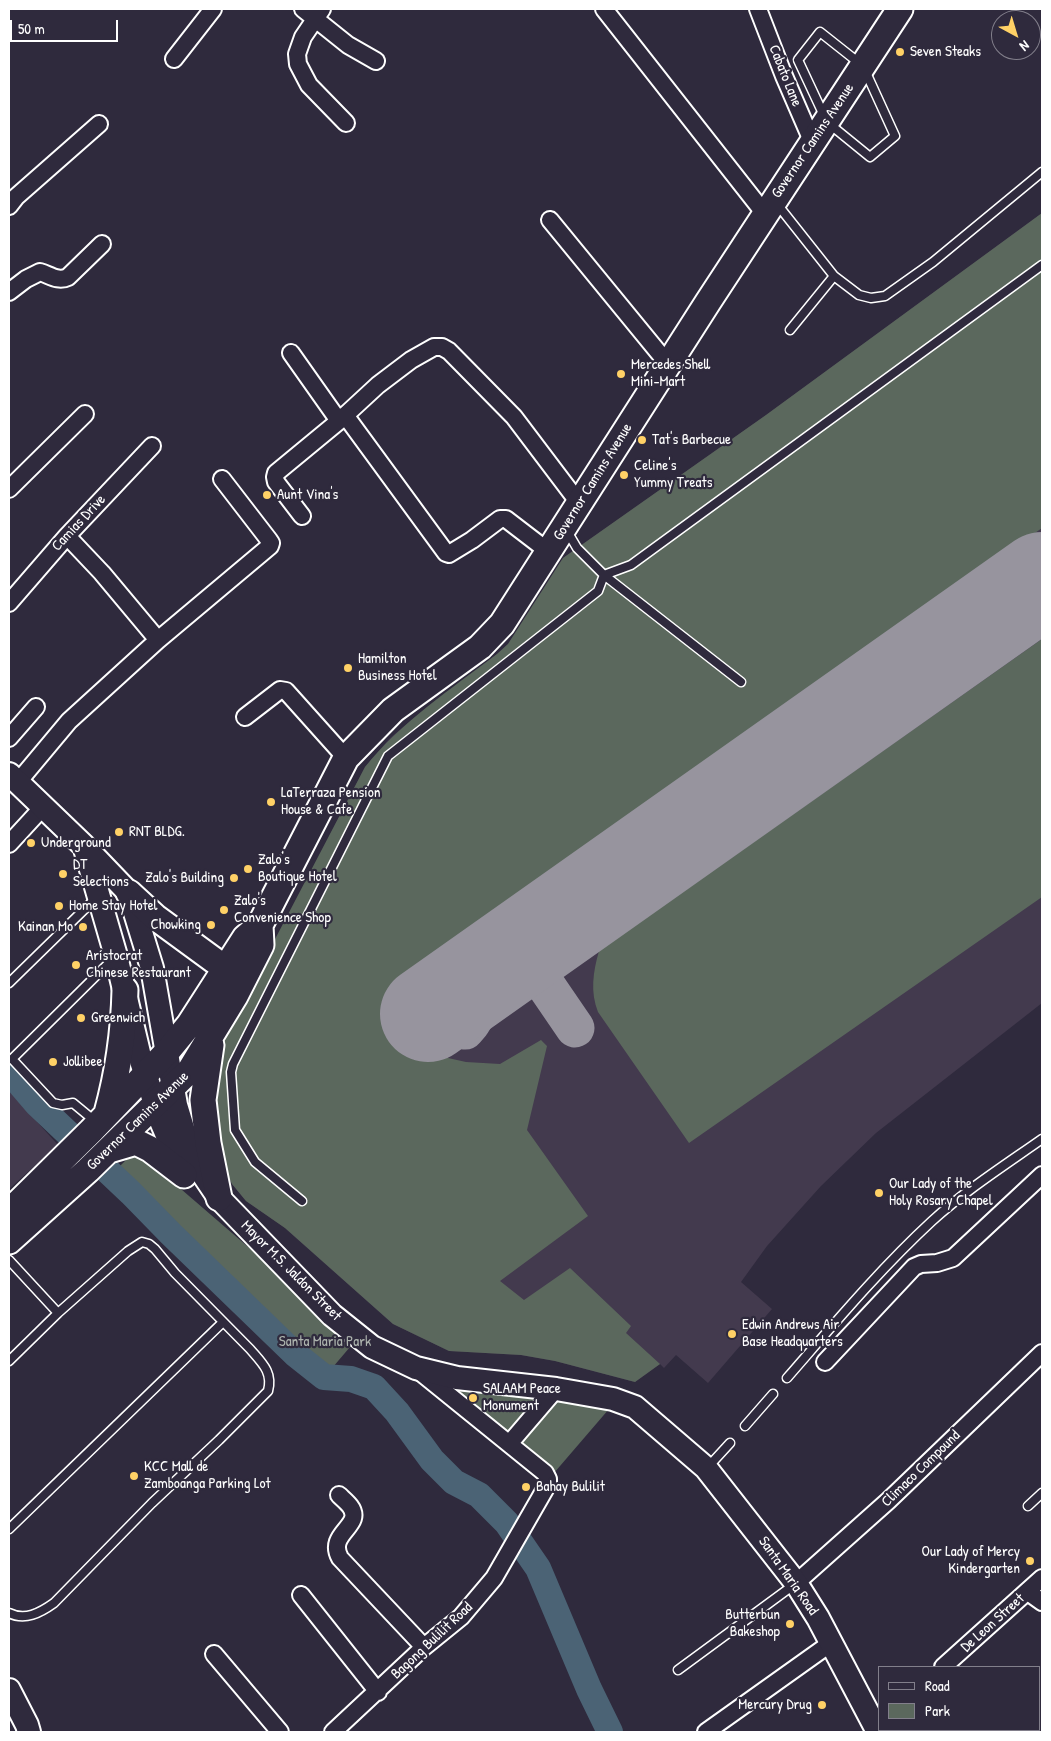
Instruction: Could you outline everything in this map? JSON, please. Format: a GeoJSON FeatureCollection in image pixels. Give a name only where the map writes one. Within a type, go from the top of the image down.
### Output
{"type":"FeatureCollection","features":[{"type":"Feature","properties":{"kind":"main road","name":"Governor Camins Avenue"},"geometry":{"type":"LineString","coordinates":[[9,1212],[146,1074],[190,1025],[245,938],[260,925],[346,758],[393,710],[480,647],[502,624],[668,364],[900,9]]}},
{"type":"Feature","properties":{"kind":"main road","name":"Mayor M.S. Jaldon Street"},"geometry":{"type":"LineString","coordinates":[[13,778],[84,846],[129,893],[152,968],[166,1053],[164,1096],[184,1175],[219,1198]]}},
{"type":"Feature","properties":{"kind":"main road","name":"Mayor M.S. Jaldon Street"},"geometry":{"type":"LineString","coordinates":[[84,846],[116,956],[141,1061],[146,1074],[164,1096],[176,1105],[192,1158],[219,1198],[332,1315],[372,1347],[416,1368],[456,1378],[556,1389],[614,1399],[635,1407],[671,1439]]}},
{"type":"Feature","properties":{"kind":"main road"},"geometry":{"type":"LineString","coordinates":[[129,893],[155,917],[226,969]]}},
{"type":"Feature","properties":{"kind":"main road","name":"Governor Camins Avenue"},"geometry":{"type":"LineString","coordinates":[[9,1241],[88,1170],[190,1070],[235,996],[262,945],[260,925]]}},
{"type":"Feature","properties":{"kind":"main road"},"geometry":{"type":"LineString","coordinates":[[98,1123],[112,1094],[125,1015],[125,990]]}},
{"type":"Feature","properties":{"kind":"main road"},"geometry":{"type":"LineString","coordinates":[[213,1032],[203,1100],[208,1143],[219,1198]]}},
{"type":"Feature","properties":{"kind":"main road"},"geometry":{"type":"LineString","coordinates":[[109,1150],[136,1142],[150,1149],[184,1175]]}},
{"type":"Feature","properties":{"kind":"main road","name":"Santa Maria Road"},"geometry":{"type":"LineString","coordinates":[[671,1439],[706,1468],[796,1583],[878,1728]]}},
{"type":"Feature","properties":{"kind":"main road"},"geometry":{"type":"LineString","coordinates":[[9,1690],[27,1725],[28,1732]]}},
{"type":"Feature","properties":{"kind":"street"},"geometry":{"type":"LineString","coordinates":[[174,59],[213,9]]}},
{"type":"Feature","properties":{"kind":"street","name":"Cabato Lane"},"geometry":{"type":"LineString","coordinates":[[758,9],[813,143]]}},
{"type":"Feature","properties":{"kind":"street"},"geometry":{"type":"LineString","coordinates":[[607,10],[770,207]]}},
{"type":"Feature","properties":{"kind":"street"},"geometry":{"type":"LineString","coordinates":[[346,123],[309,84],[298,64],[297,54],[314,12],[348,45],[376,61]]}},
{"type":"Feature","properties":{"kind":"street"},"geometry":{"type":"LineString","coordinates":[[9,206],[16,197],[99,124]]}},
{"type":"Feature","properties":{"kind":"street"},"geometry":{"type":"LineString","coordinates":[[550,220],[668,364]]}},
{"type":"Feature","properties":{"kind":"street"},"geometry":{"type":"LineString","coordinates":[[9,292],[26,279],[40,272],[62,280],[68,277],[102,244]]}},
{"type":"Feature","properties":{"kind":"street"},"geometry":{"type":"LineString","coordinates":[[302,516],[276,482],[276,473],[378,385],[411,360],[434,347],[442,347],[449,351],[514,417],[579,503]]}},
{"type":"Feature","properties":{"kind":"street"},"geometry":{"type":"LineString","coordinates":[[290,353],[446,553],[449,554],[472,540],[500,519],[506,519],[549,552]]}},
{"type":"Feature","properties":{"kind":"street"},"geometry":{"type":"LineString","coordinates":[[9,489],[85,414]]}},
{"type":"Feature","properties":{"kind":"street","name":"Camias Drive"},"geometry":{"type":"LineString","coordinates":[[9,603],[67,536],[152,446]]}},
{"type":"Feature","properties":{"kind":"street"},"geometry":{"type":"LineString","coordinates":[[13,778],[69,722],[158,640],[270,546],[269,540],[222,479]]}},
{"type":"Feature","properties":{"kind":"street"},"geometry":{"type":"LineString","coordinates":[[67,536],[102,573],[158,640]]}},
{"type":"Feature","properties":{"kind":"street"},"geometry":{"type":"LineString","coordinates":[[245,717],[280,690],[286,691],[346,758]]}},
{"type":"Feature","properties":{"kind":"street"},"geometry":{"type":"LineString","coordinates":[[9,738],[36,706]]}},
{"type":"Feature","properties":{"kind":"street"},"geometry":{"type":"LineString","coordinates":[[9,844],[43,807]]}},
{"type":"Feature","properties":{"kind":"street"},"geometry":{"type":"LineString","coordinates":[[825,1362],[914,1267],[953,1258],[1042,1175]]}},
{"type":"Feature","properties":{"kind":"street","name":"Climaco Compound"},"geometry":{"type":"LineString","coordinates":[[796,1583],[888,1501],[1042,1353]]}},
{"type":"Feature","properties":{"kind":"street","name":"Bagong Bulilit Road"},"geometry":{"type":"LineString","coordinates":[[333,1732],[424,1647],[461,1618],[494,1578],[548,1484],[545,1473],[416,1368]]}},
{"type":"Feature","properties":{"kind":"street"},"geometry":{"type":"LineString","coordinates":[[509,1444],[556,1389]]}},
{"type":"Feature","properties":{"kind":"street"},"geometry":{"type":"LineString","coordinates":[[339,1495],[351,1507],[353,1513],[349,1527],[337,1541],[336,1551],[340,1558],[424,1647]]}},
{"type":"Feature","properties":{"kind":"street","name":"De Leon Street"},"geometry":{"type":"LineString","coordinates":[[944,1666],[1042,1578]]}},
{"type":"Feature","properties":{"kind":"street"},"geometry":{"type":"LineString","coordinates":[[1028,1592],[1042,1602]]}},
{"type":"Feature","properties":{"kind":"street"},"geometry":{"type":"LineString","coordinates":[[301,1594],[378,1692]]}},
{"type":"Feature","properties":{"kind":"street"},"geometry":{"type":"LineString","coordinates":[[706,1732],[831,1643]]}},
{"type":"Feature","properties":{"kind":"street"},"geometry":{"type":"LineString","coordinates":[[214,1654],[280,1732]]}},
{"type":"Feature","properties":{"kind":"lane"},"geometry":{"type":"LineString","coordinates":[[820,32],[863,66],[895,136],[870,157],[826,122],[798,60],[820,32]]}},
{"type":"Feature","properties":{"kind":"lane"},"geometry":{"type":"LineString","coordinates":[[770,207],[834,276],[859,295],[871,298],[885,296],[932,262],[1042,172]]}},
{"type":"Feature","properties":{"kind":"lane"},"geometry":{"type":"LineString","coordinates":[[302,1201],[254,1162],[235,1130],[231,1072],[233,1064],[388,756],[598,591],[604,575],[631,565],[1042,265]]}},
{"type":"Feature","properties":{"kind":"lane"},"geometry":{"type":"LineString","coordinates":[[790,330],[834,276]]}},
{"type":"Feature","properties":{"kind":"lane"},"geometry":{"type":"LineString","coordinates":[[564,527],[577,548],[604,575],[741,682]]}},
{"type":"Feature","properties":{"kind":"lane"},"geometry":{"type":"LineString","coordinates":[[9,983],[98,896]]}},
{"type":"Feature","properties":{"kind":"lane"},"geometry":{"type":"LineString","coordinates":[[98,1123],[73,1103],[62,1106],[53,1104],[12,1060],[116,956]]}},
{"type":"Feature","properties":{"kind":"lane"},"geometry":{"type":"LineString","coordinates":[[787,1378],[902,1250],[934,1220],[984,1180],[1042,1139]]}},
{"type":"Feature","properties":{"kind":"lane"},"geometry":{"type":"LineString","coordinates":[[9,1361],[58,1313],[128,1251],[142,1242],[149,1244],[155,1249],[262,1362],[268,1372],[270,1382],[268,1391],[152,1503],[54,1603],[41,1612],[27,1616],[9,1613]]}},
{"type":"Feature","properties":{"kind":"lane"},"geometry":{"type":"LineString","coordinates":[[9,1260],[58,1313]]}},
{"type":"Feature","properties":{"kind":"lane"},"geometry":{"type":"LineString","coordinates":[[9,1529],[223,1322]]}},
{"type":"Feature","properties":{"kind":"lane"},"geometry":{"type":"LineString","coordinates":[[745,1426],[773,1394]]}},
{"type":"Feature","properties":{"kind":"lane"},"geometry":{"type":"LineString","coordinates":[[706,1468],[730,1442]]}},
{"type":"Feature","properties":{"kind":"lane"},"geometry":{"type":"LineString","coordinates":[[1028,1506],[1042,1493]]}},
{"type":"Feature","properties":{"kind":"lane"},"geometry":{"type":"LineString","coordinates":[[678,1670],[796,1583]]}},
{"type":"Feature","properties":{"kind":"shaded area"},"geometry":{"type":"Polygon","coordinates":[[[1042,213],[1042,1003],[876,1133],[821,1186],[767,1246],[741,1282],[772,1309],[708,1383],[676,1355],[664,1368],[660,1364],[635,1382],[555,1361],[521,1355],[449,1351],[393,1324],[285,1228],[246,1201],[232,1184],[256,978],[365,767],[390,738],[508,644],[563,558],[766,415],[1042,213]]]}},
{"type":"Feature","properties":{"kind":"shaded area"},"geometry":{"type":"Polygon","coordinates":[[[9,1091],[58,1145],[9,1189],[9,1091]]]}},
{"type":"Feature","properties":{"kind":"green space"},"geometry":{"type":"Polygon","coordinates":[[[1042,213],[1042,528],[400,984],[448,1058],[466,1062],[500,1064],[541,1040],[547,1046],[527,1130],[588,1216],[500,1281],[524,1300],[570,1268],[631,1326],[626,1333],[660,1364],[635,1382],[555,1361],[521,1355],[449,1351],[393,1324],[285,1228],[246,1201],[232,1184],[223,1166],[213,1126],[216,1052],[365,767],[394,735],[410,721],[508,644],[563,558],[766,415],[1042,213]]]}},
{"type":"Feature","properties":{"kind":"green space"},"geometry":{"type":"Polygon","coordinates":[[[1042,639],[1042,897],[689,1143],[598,1012],[593,982],[599,951],[1042,639]]]}},
{"type":"Feature","properties":{"kind":"green space","name":"Santa Maria Park"},"geometry":{"type":"Polygon","coordinates":[[[132,1154],[145,1158],[356,1340],[327,1374],[116,1170],[132,1154]]]}},
{"type":"Feature","properties":{"kind":"green space"},"geometry":{"type":"Polygon","coordinates":[[[446,1386],[545,1395],[507,1438],[446,1386]]]}},
{"type":"Feature","properties":{"kind":"green space"},"geometry":{"type":"Polygon","coordinates":[[[553,1398],[609,1409],[554,1473],[515,1444],[553,1398]]]}},
{"type":"Feature","properties":{"kind":"waterway"},"geometry":{"type":"LineString","coordinates":[[9,1068],[37,1104],[295,1354],[324,1377],[351,1379],[374,1387],[397,1412],[432,1460],[454,1482],[479,1495],[507,1523],[538,1568],[589,1689],[610,1732]]}},
{"type":"Feature","properties":{"kind":"taxiway"},"geometry":{"type":"LineString","coordinates":[[521,949],[575,1028]]}},
{"type":"Feature","properties":{"kind":"taxiway"},"geometry":{"type":"LineString","coordinates":[[496,966],[450,968],[441,979],[438,988],[440,1003],[447,1018],[458,1028],[465,1030],[471,1023],[512,955]]}},
{"type":"Feature","properties":{"kind":"runway"},"geometry":{"type":"LineString","coordinates":[[428,1014],[1042,580]]}},
{"type":"Feature","properties":{"kind":"place","name":"Seven Steaks"},"geometry":{"type":"Point","coordinates":[900,52]}},
{"type":"Feature","properties":{"kind":"place","name":"Mercedes Shell Mini-Mart"},"geometry":{"type":"Point","coordinates":[621,374]}},
{"type":"Feature","properties":{"kind":"place","name":"Tat's Barbecue"},"geometry":{"type":"Point","coordinates":[642,440]}},
{"type":"Feature","properties":{"kind":"place","name":"Celine's Yummy Treats"},"geometry":{"type":"Point","coordinates":[624,475]}},
{"type":"Feature","properties":{"kind":"place","name":"Aunt Vina's"},"geometry":{"type":"Point","coordinates":[267,495]}},
{"type":"Feature","properties":{"kind":"place","name":"Hamilton Business Hotel"},"geometry":{"type":"Point","coordinates":[348,668]}},
{"type":"Feature","properties":{"kind":"place","name":"LaTerraza Pension House & Cafe"},"geometry":{"type":"Point","coordinates":[271,802]}},
{"type":"Feature","properties":{"kind":"place","name":"RNT BLDG."},"geometry":{"type":"Point","coordinates":[119,832]}},
{"type":"Feature","properties":{"kind":"place","name":"Underground"},"geometry":{"type":"Point","coordinates":[31,843]}},
{"type":"Feature","properties":{"kind":"place","name":"Zalo's Boutique Hotel"},"geometry":{"type":"Point","coordinates":[248,869]}},
{"type":"Feature","properties":{"kind":"place","name":"DT Selections"},"geometry":{"type":"Point","coordinates":[63,874]}},
{"type":"Feature","properties":{"kind":"place","name":"Zalo's Building"},"geometry":{"type":"Point","coordinates":[234,878]}},
{"type":"Feature","properties":{"kind":"place","name":"Home Stay Hotel"},"geometry":{"type":"Point","coordinates":[59,906]}},
{"type":"Feature","properties":{"kind":"place","name":"Zalo's Convenience Shop"},"geometry":{"type":"Point","coordinates":[224,910]}},
{"type":"Feature","properties":{"kind":"place","name":"Chowking"},"geometry":{"type":"Point","coordinates":[211,925]}},
{"type":"Feature","properties":{"kind":"place","name":"Kainan Mo"},"geometry":{"type":"Point","coordinates":[83,927]}},
{"type":"Feature","properties":{"kind":"place","name":"Aristocrat Chinese Restaurant"},"geometry":{"type":"Point","coordinates":[76,965]}},
{"type":"Feature","properties":{"kind":"place","name":"Greenwich"},"geometry":{"type":"Point","coordinates":[81,1018]}},
{"type":"Feature","properties":{"kind":"place","name":"Jollibee"},"geometry":{"type":"Point","coordinates":[53,1062]}},
{"type":"Feature","properties":{"kind":"place","name":"Our Lady of the Holy Rosary Chapel"},"geometry":{"type":"Point","coordinates":[879,1193]}},
{"type":"Feature","properties":{"kind":"place","name":"Edwin Andrews Air Base Headquarters"},"geometry":{"type":"Point","coordinates":[732,1334]}},
{"type":"Feature","properties":{"kind":"place","name":"SALAAM Peace Monument"},"geometry":{"type":"Point","coordinates":[473,1398]}},
{"type":"Feature","properties":{"kind":"place","name":"KCC Mall de Zamboanga Parking Lot"},"geometry":{"type":"Point","coordinates":[134,1476]}},
{"type":"Feature","properties":{"kind":"place","name":"Bahay Bulilit"},"geometry":{"type":"Point","coordinates":[526,1487]}},
{"type":"Feature","properties":{"kind":"place","name":"Our Lady of Mercy Kindergarten"},"geometry":{"type":"Point","coordinates":[1030,1561]}},
{"type":"Feature","properties":{"kind":"place","name":"Butterbun Bakeshop"},"geometry":{"type":"Point","coordinates":[790,1624]}},
{"type":"Feature","properties":{"kind":"place","name":"Mercury Drug"},"geometry":{"type":"Point","coordinates":[822,1705]}}]}
